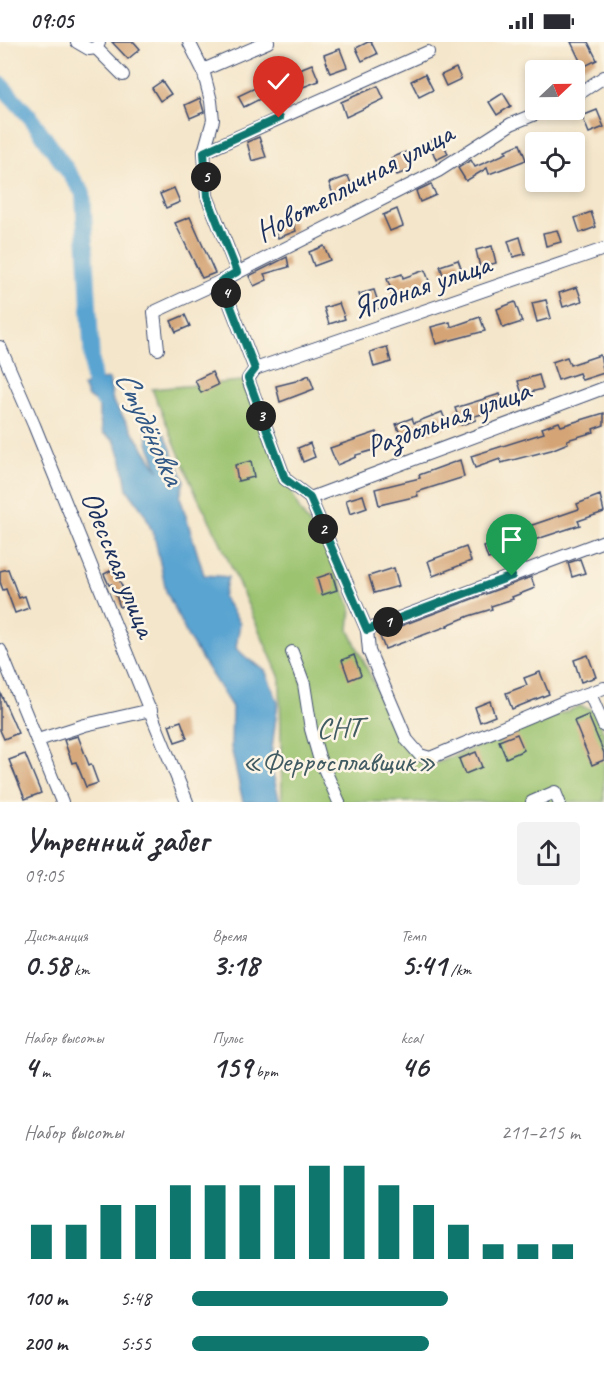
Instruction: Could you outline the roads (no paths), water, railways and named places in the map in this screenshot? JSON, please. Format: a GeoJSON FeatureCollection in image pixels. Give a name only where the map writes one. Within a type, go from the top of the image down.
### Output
{"type":"FeatureCollection","features":[{"type":"Feature","properties":{"kind":"street"},"geometry":{"type":"LineString","coordinates":[[77,42],[89,49],[97,45],[123,75]]}},
{"type":"Feature","properties":{"kind":"street"},"geometry":{"type":"LineString","coordinates":[[189,42],[203,70],[211,101],[213,120],[204,152],[207,196],[237,272]]}},
{"type":"Feature","properties":{"kind":"street"},"geometry":{"type":"LineString","coordinates":[[203,70],[268,42]]}},
{"type":"Feature","properties":{"kind":"street"},"geometry":{"type":"LineString","coordinates":[[204,152],[428,52]]}},
{"type":"Feature","properties":{"kind":"street"},"geometry":{"type":"LineString","coordinates":[[585,89],[604,76]]}},
{"type":"Feature","properties":{"kind":"street","name":"Новотепличная улица"},"geometry":{"type":"LineString","coordinates":[[158,349],[154,312],[221,281],[438,171],[511,124],[525,118]]}},
{"type":"Feature","properties":{"kind":"street","name":"Ягодная улица"},"geometry":{"type":"LineString","coordinates":[[255,369],[604,249]]}},
{"type":"Feature","properties":{"kind":"street"},"geometry":{"type":"LineString","coordinates":[[221,281],[255,369],[248,378],[285,479],[310,498],[367,630],[369,651],[407,740],[420,755],[430,758],[566,701],[604,688]]}},
{"type":"Feature","properties":{"kind":"street","name":"Одесская улица"},"geometry":{"type":"LineString","coordinates":[[0,347],[187,802]]}},
{"type":"Feature","properties":{"kind":"street","name":"Раздольная улица"},"geometry":{"type":"LineString","coordinates":[[310,498],[604,388]]}},
{"type":"Feature","properties":{"kind":"street"},"geometry":{"type":"LineString","coordinates":[[367,630],[604,541]]}},
{"type":"Feature","properties":{"kind":"street"},"geometry":{"type":"LineString","coordinates":[[0,650],[62,802]]}},
{"type":"Feature","properties":{"kind":"street"},"geometry":{"type":"LineString","coordinates":[[292,652],[304,684],[311,729],[319,757],[339,802]]}},
{"type":"Feature","properties":{"kind":"street"},"geometry":{"type":"LineString","coordinates":[[590,694],[604,726]]}},
{"type":"Feature","properties":{"kind":"street"},"geometry":{"type":"LineString","coordinates":[[38,740],[85,725],[151,710]]}},
{"type":"Feature","properties":{"kind":"street"},"geometry":{"type":"LineString","coordinates":[[532,802],[555,792],[560,802]]}},
{"type":"Feature","properties":{"kind":"water"},"geometry":{"type":"Polygon","coordinates":[[[109,379],[113,402],[159,471],[148,443],[145,415],[165,435],[184,480],[180,497],[204,575],[228,577],[223,597],[240,623],[236,648],[265,670],[278,702],[270,763],[280,802],[243,802],[231,747],[232,707],[189,639],[166,591],[155,539],[145,514],[127,489],[122,460],[114,440],[103,433],[99,405],[88,397],[83,386],[93,381],[109,379]]]}},
{"type":"Feature","properties":{"kind":"waterway","name":"Студёновка"},"geometry":{"type":"LineString","coordinates":[[0,84],[31,118],[83,193],[93,381],[102,400]]}},
{"type":"Feature","properties":{"kind":"park label","name":"СНТ «Ферросплавщик»"},"geometry":{"type":"Point","coordinates":[339,744]}}]}
